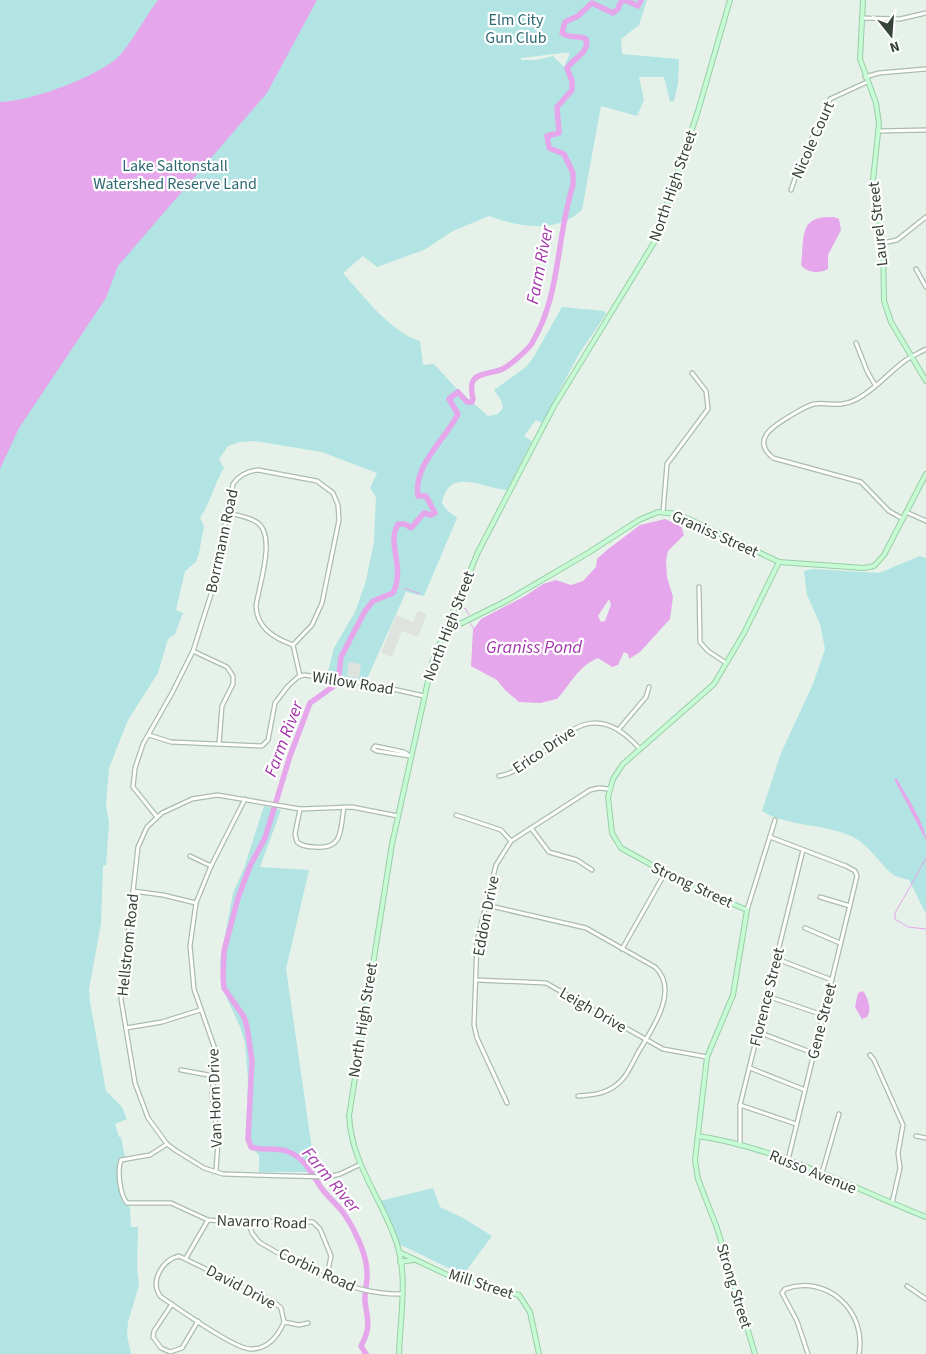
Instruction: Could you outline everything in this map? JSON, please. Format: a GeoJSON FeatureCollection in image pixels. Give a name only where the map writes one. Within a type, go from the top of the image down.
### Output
{"type":"FeatureCollection","features":[{"type":"Feature","properties":{"kind":"street","name":"North High Street"},"geometry":{"type":"LineString","coordinates":[[399,1354],[401,1294],[399,1252],[390,1226],[359,1165],[352,1142],[350,1104],[398,816],[424,696],[432,664],[478,552],[554,406],[655,241],[698,111],[730,0]]}},
{"type":"Feature","properties":{"kind":"street","name":"Laurel Street"},"geometry":{"type":"LineString","coordinates":[[863,0],[860,52],[865,77],[878,109],[879,131],[873,180],[883,243],[883,295],[887,313],[926,381]]}},
{"type":"Feature","properties":{"kind":"street"},"geometry":{"type":"LineString","coordinates":[[862,18],[900,19],[926,13]]}},
{"type":"Feature","properties":{"kind":"street"},"geometry":{"type":"LineString","coordinates":[[865,77],[888,72],[926,68]]}},
{"type":"Feature","properties":{"kind":"street","name":"Nicole Court"},"geometry":{"type":"LineString","coordinates":[[791,190],[804,154],[830,99],[867,82]]}},
{"type":"Feature","properties":{"kind":"street"},"geometry":{"type":"LineString","coordinates":[[879,131],[926,130]]}},
{"type":"Feature","properties":{"kind":"street"},"geometry":{"type":"LineString","coordinates":[[883,243],[898,239],[926,217]]}},
{"type":"Feature","properties":{"kind":"street"},"geometry":{"type":"LineString","coordinates":[[916,269],[926,287]]}},
{"type":"Feature","properties":{"kind":"street"},"geometry":{"type":"LineString","coordinates":[[856,343],[867,371],[875,385]]}},
{"type":"Feature","properties":{"kind":"street"},"geometry":{"type":"LineString","coordinates":[[903,519],[883,506],[870,490],[860,482],[776,459],[768,453],[765,447],[765,439],[770,429],[814,404],[835,406],[847,404],[858,398],[912,357],[926,349]]}},
{"type":"Feature","properties":{"kind":"street"},"geometry":{"type":"LineString","coordinates":[[663,512],[667,464],[708,409],[706,391],[692,373]]}},
{"type":"Feature","properties":{"kind":"street","name":"Borrmann Road"},"geometry":{"type":"LineString","coordinates":[[157,817],[134,791],[132,782],[138,757],[193,651],[213,588],[235,481],[240,476],[254,470],[318,481],[328,488],[336,499],[339,520],[322,603],[312,625],[293,646]]}},
{"type":"Feature","properties":{"kind":"street","name":"Graniss Street"},"geometry":{"type":"LineString","coordinates":[[448,626],[457,625],[500,604],[578,559],[643,518],[663,512],[678,514],[779,562],[864,568],[874,566],[882,560],[926,474]]}},
{"type":"Feature","properties":{"kind":"street"},"geometry":{"type":"LineString","coordinates":[[906,512],[926,521]]}},
{"type":"Feature","properties":{"kind":"street"},"geometry":{"type":"LineString","coordinates":[[228,513],[254,520],[264,530],[267,546],[256,606],[257,615],[269,633],[293,646],[300,676]]}},
{"type":"Feature","properties":{"kind":"street","name":"Strong Street"},"geometry":{"type":"LineString","coordinates":[[755,1354],[719,1233],[698,1179],[695,1160],[707,1057],[733,995],[747,910],[665,873],[625,851],[615,842],[608,811],[609,789],[619,768],[709,690],[744,633],[779,562]]}},
{"type":"Feature","properties":{"kind":"street"},"geometry":{"type":"LineString","coordinates":[[699,587],[700,642],[708,651],[727,663]]}},
{"type":"Feature","properties":{"kind":"street"},"geometry":{"type":"LineString","coordinates":[[193,651],[227,667],[233,676],[233,684],[222,706],[219,745]]}},
{"type":"Feature","properties":{"kind":"street","name":"Willow Road"},"geometry":{"type":"LineString","coordinates":[[149,734],[171,742],[259,747],[268,740],[275,703],[283,691],[300,676],[346,680],[424,696]]}},
{"type":"Feature","properties":{"kind":"street"},"geometry":{"type":"LineString","coordinates":[[640,749],[619,729],[646,697],[649,687]]}},
{"type":"Feature","properties":{"kind":"street","name":"Erico Drive"},"geometry":{"type":"LineString","coordinates":[[499,776],[514,772],[577,727],[599,724],[619,729]]}},
{"type":"Feature","properties":{"kind":"street"},"geometry":{"type":"LineString","coordinates":[[378,746],[410,756],[376,751],[373,748],[378,746]]}},
{"type":"Feature","properties":{"kind":"street","name":"Eddon Drive"},"geometry":{"type":"LineString","coordinates":[[507,1103],[475,1033],[478,941],[496,865],[511,841],[590,790],[599,788],[609,789]]}},
{"type":"Feature","properties":{"kind":"street","name":"Hellstrom Road"},"geometry":{"type":"LineString","coordinates":[[359,1165],[340,1174],[323,1176],[233,1176],[190,1160],[167,1144],[148,1118],[138,1094],[126,1028],[122,988],[140,840],[157,817],[192,799],[217,796],[300,809],[344,807],[398,816]]}},
{"type":"Feature","properties":{"kind":"street","name":"Van Horn Drive"},"geometry":{"type":"LineString","coordinates":[[216,1171],[218,1141],[212,1106],[216,1052],[200,1010],[191,963],[190,946],[196,903],[211,866],[244,799]]}},
{"type":"Feature","properties":{"kind":"street"},"geometry":{"type":"LineString","coordinates":[[300,809],[295,834],[297,842],[308,847],[325,848],[331,847],[337,842],[344,807]]}},
{"type":"Feature","properties":{"kind":"street"},"geometry":{"type":"LineString","coordinates":[[456,815],[500,830],[511,841]]}},
{"type":"Feature","properties":{"kind":"street"},"geometry":{"type":"LineString","coordinates":[[747,910],[775,820]]}},
{"type":"Feature","properties":{"kind":"street"},"geometry":{"type":"LineString","coordinates":[[531,828],[549,852],[577,860],[592,870]]}},
{"type":"Feature","properties":{"kind":"street"},"geometry":{"type":"LineString","coordinates":[[770,837],[803,850]]}},
{"type":"Feature","properties":{"kind":"street","name":"Gene Street"},"geometry":{"type":"LineString","coordinates":[[788,1160],[857,874],[852,869],[803,850]]}},
{"type":"Feature","properties":{"kind":"street","name":"Florence Street"},"geometry":{"type":"LineString","coordinates":[[740,1145],[740,1105],[803,850]]}},
{"type":"Feature","properties":{"kind":"street"},"geometry":{"type":"LineString","coordinates":[[190,856],[211,866]]}},
{"type":"Feature","properties":{"kind":"street"},"geometry":{"type":"LineString","coordinates":[[622,949],[665,873]]}},
{"type":"Feature","properties":{"kind":"street"},"geometry":{"type":"LineString","coordinates":[[133,891],[164,895],[196,903]]}},
{"type":"Feature","properties":{"kind":"street"},"geometry":{"type":"LineString","coordinates":[[820,896],[850,906]]}},
{"type":"Feature","properties":{"kind":"street"},"geometry":{"type":"LineString","coordinates":[[486,904],[586,928],[655,967],[664,981],[660,1012],[646,1040],[619,1083],[600,1093],[578,1096]]}},
{"type":"Feature","properties":{"kind":"street"},"geometry":{"type":"LineString","coordinates":[[805,928],[840,943]]}},
{"type":"Feature","properties":{"kind":"street"},"geometry":{"type":"LineString","coordinates":[[777,959],[832,980]]}},
{"type":"Feature","properties":{"kind":"street","name":"Leigh Drive"},"geometry":{"type":"LineString","coordinates":[[476,980],[546,983],[668,1051],[707,1057]]}},
{"type":"Feature","properties":{"kind":"street"},"geometry":{"type":"LineString","coordinates":[[767,996],[823,1015]]}},
{"type":"Feature","properties":{"kind":"street"},"geometry":{"type":"LineString","coordinates":[[126,1028],[162,1022],[200,1010]]}},
{"type":"Feature","properties":{"kind":"street"},"geometry":{"type":"LineString","coordinates":[[758,1032],[814,1053]]}},
{"type":"Feature","properties":{"kind":"street"},"geometry":{"type":"LineString","coordinates":[[870,1056],[874,1060],[903,1125],[898,1153],[900,1168],[892,1203]]}},
{"type":"Feature","properties":{"kind":"street"},"geometry":{"type":"LineString","coordinates":[[750,1068],[805,1090]]}},
{"type":"Feature","properties":{"kind":"street"},"geometry":{"type":"LineString","coordinates":[[182,1070],[214,1076]]}},
{"type":"Feature","properties":{"kind":"street"},"geometry":{"type":"LineString","coordinates":[[740,1105],[796,1124]]}},
{"type":"Feature","properties":{"kind":"street"},"geometry":{"type":"LineString","coordinates":[[822,1174],[839,1114]]}},
{"type":"Feature","properties":{"kind":"street","name":"Russo Avenue"},"geometry":{"type":"LineString","coordinates":[[698,1136],[740,1145],[788,1160],[926,1217]]}},
{"type":"Feature","properties":{"kind":"street"},"geometry":{"type":"LineString","coordinates":[[916,1136],[926,1138]]}},
{"type":"Feature","properties":{"kind":"street","name":"Navarro Road"},"geometry":{"type":"LineString","coordinates":[[167,1144],[150,1155],[121,1160],[122,1192],[127,1203],[170,1203],[208,1220],[302,1221],[317,1225],[330,1256],[327,1276]]}},
{"type":"Feature","properties":{"kind":"street","name":"David Drive"},"geometry":{"type":"LineString","coordinates":[[186,1258],[208,1220]]}},
{"type":"Feature","properties":{"kind":"street","name":"Corbin Road"},"geometry":{"type":"LineString","coordinates":[[248,1221],[252,1233],[259,1242],[327,1276],[370,1293],[401,1294]]}},
{"type":"Feature","properties":{"kind":"street","name":"Mill Street"},"geometry":{"type":"LineString","coordinates":[[399,1252],[454,1278],[519,1295],[530,1312],[538,1354]]}},
{"type":"Feature","properties":{"kind":"street","name":"David Drive"},"geometry":{"type":"LineString","coordinates":[[173,1257],[186,1258],[274,1302],[281,1308],[284,1322],[280,1332],[267,1345],[251,1349],[242,1348],[172,1304],[157,1292],[156,1279],[161,1269],[173,1257]]}},
{"type":"Feature","properties":{"kind":"street"},"geometry":{"type":"LineString","coordinates":[[400,1262],[413,1260]]}},
{"type":"Feature","properties":{"kind":"street"},"geometry":{"type":"LineString","coordinates":[[808,1354],[797,1321],[782,1293],[785,1289],[794,1286],[818,1287],[835,1294],[844,1302],[854,1316],[859,1329],[859,1354]]}},
{"type":"Feature","properties":{"kind":"street"},"geometry":{"type":"LineString","coordinates":[[907,1286],[926,1299]]}},
{"type":"Feature","properties":{"kind":"street"},"geometry":{"type":"LineString","coordinates":[[172,1304],[154,1331],[153,1337],[161,1348],[170,1352],[182,1348],[198,1321]]}},
{"type":"Feature","properties":{"kind":"street"},"geometry":{"type":"LineString","coordinates":[[284,1322],[300,1325],[308,1323]]}},
{"type":"Feature","properties":{"kind":"street"},"geometry":{"type":"LineString","coordinates":[[238,1354],[242,1348]]}},
{"type":"Feature","properties":{"kind":"green space","name":"Lake Saltonstall Watershed Reserve Land"},"geometry":{"type":"Polygon","coordinates":[[[0,0],[647,0],[639,25],[621,39],[622,54],[679,59],[678,84],[674,101],[670,102],[664,77],[639,77],[644,100],[637,116],[601,106],[582,210],[572,218],[561,223],[537,226],[513,223],[489,216],[453,231],[424,250],[377,267],[363,256],[343,273],[378,313],[399,331],[420,341],[423,365],[434,364],[456,388],[488,416],[498,414],[503,408],[501,400],[494,390],[526,367],[562,307],[604,311],[606,314],[579,354],[542,423],[536,420],[524,436],[532,441],[507,490],[477,483],[459,482],[452,485],[446,492],[442,503],[457,518],[424,596],[406,592],[366,681],[327,675],[334,648],[355,612],[366,581],[374,541],[376,497],[370,488],[377,473],[322,452],[254,441],[240,442],[228,446],[219,459],[224,468],[200,518],[204,526],[199,553],[196,562],[185,571],[176,610],[183,613],[175,634],[168,639],[158,673],[128,720],[109,768],[106,805],[109,823],[106,865],[103,866],[101,924],[89,989],[106,1091],[122,1107],[127,1119],[115,1124],[119,1137],[121,1137],[125,1157],[119,1158],[117,1163],[120,1194],[123,1203],[130,1207],[131,1227],[138,1227],[137,1267],[139,1285],[128,1322],[127,1335],[131,1354],[0,1354],[0,0]],[[570,53],[521,58],[521,60],[537,60],[553,56],[564,67],[570,53]]]}},
{"type":"Feature","properties":{"kind":"green space"},"geometry":{"type":"Polygon","coordinates":[[[920,556],[926,558],[926,914],[909,880],[893,874],[865,845],[855,838],[832,830],[782,820],[762,811],[781,753],[813,684],[825,649],[820,624],[807,595],[804,571],[812,569],[879,573],[920,556]]]}},
{"type":"Feature","properties":{"kind":"green space"},"geometry":{"type":"Polygon","coordinates":[[[264,806],[281,810],[260,867],[309,870],[286,969],[314,1163],[320,1172],[259,1172],[259,1155],[249,1146],[246,1136],[248,1079],[245,1043],[224,992],[220,962],[233,893],[244,868],[264,806]]]}},
{"type":"Feature","properties":{"kind":"green space"},"geometry":{"type":"Polygon","coordinates":[[[433,1188],[440,1207],[463,1218],[492,1236],[463,1275],[399,1244],[380,1201],[433,1188]]]}},
{"type":"Feature","properties":{"kind":"shaded area"},"geometry":{"type":"Polygon","coordinates":[[[418,611],[427,614],[418,637],[402,631],[392,657],[381,653],[396,615],[413,622],[418,611]]]}},
{"type":"Feature","properties":{"kind":"shaded area"},"geometry":{"type":"Polygon","coordinates":[[[349,662],[361,664],[359,678],[347,676],[349,662]]]}},
{"type":"Feature","properties":{"kind":"water"},"geometry":{"type":"Polygon","coordinates":[[[158,0],[317,0],[267,93],[118,266],[106,298],[19,428],[0,469],[0,102],[28,98],[60,88],[91,74],[115,60],[125,49],[158,0]]]}},
{"type":"Feature","properties":{"kind":"water"},"geometry":{"type":"Polygon","coordinates":[[[822,217],[839,219],[841,230],[828,255],[828,269],[818,272],[807,270],[801,265],[803,237],[808,224],[822,217]]]}},
{"type":"Feature","properties":{"kind":"water","name":"Graniss Pond"},"geometry":{"type":"Polygon","coordinates":[[[665,519],[681,526],[684,535],[668,551],[666,560],[667,577],[673,597],[670,619],[640,652],[629,659],[628,654],[624,652],[618,665],[612,667],[598,658],[579,671],[557,699],[540,703],[519,702],[497,680],[471,666],[473,630],[481,619],[525,596],[543,584],[556,580],[571,585],[583,581],[596,567],[597,559],[640,525],[665,519]],[[609,599],[598,616],[601,622],[605,621],[611,605],[609,599]]]}},
{"type":"Feature","properties":{"kind":"water"},"geometry":{"type":"Polygon","coordinates":[[[894,779],[897,779],[914,809],[923,827],[926,840],[894,779]]]}},
{"type":"Feature","properties":{"kind":"water"},"geometry":{"type":"Polygon","coordinates":[[[863,991],[868,1000],[869,1011],[867,1017],[862,1019],[855,1007],[858,993],[863,991]]]}},
{"type":"Feature","properties":{"kind":"waterway","name":"Farm River"},"geometry":{"type":"LineString","coordinates":[[625,0],[638,6],[641,0]]}},
{"type":"Feature","properties":{"kind":"waterway","name":"Farm River"},"geometry":{"type":"LineString","coordinates":[[366,1354],[361,1346],[368,1324],[365,1298],[367,1271],[362,1249],[353,1228],[300,1158],[289,1152],[251,1147],[248,1139],[252,1061],[244,1017],[224,988],[224,951],[238,898],[250,866],[265,838],[290,756],[310,703],[338,683],[341,657],[365,611],[373,601],[393,593],[398,574],[394,540],[398,524],[405,524],[411,528],[424,513],[431,515],[435,513],[426,496],[418,496],[418,485],[425,463],[458,414],[449,399],[458,392],[467,402],[472,402],[472,384],[474,380],[481,375],[503,369],[517,358],[532,343],[541,325],[553,286],[573,185],[573,173],[564,154],[549,148],[547,136],[559,133],[557,107],[572,90],[572,81],[567,68],[584,51],[587,44],[586,39],[562,33],[565,22],[578,16],[592,3],[613,13],[618,9],[620,3],[625,0]]}},
{"type":"Feature","properties":{"kind":"waterway"},"geometry":{"type":"LineString","coordinates":[[404,588],[420,594]]}},
{"type":"Feature","properties":{"kind":"waterway"},"geometry":{"type":"LineString","coordinates":[[460,607],[466,609],[469,615]]}},
{"type":"Feature","properties":{"kind":"waterway"},"geometry":{"type":"LineString","coordinates":[[470,623],[474,629]]}},
{"type":"Feature","properties":{"kind":"waterway"},"geometry":{"type":"LineString","coordinates":[[915,878],[926,858]]}},
{"type":"Feature","properties":{"kind":"waterway"},"geometry":{"type":"LineString","coordinates":[[914,880],[895,913],[895,919],[908,927],[926,929]]}},
{"type":"Feature","properties":{"kind":"park label","name":"Elm City Gun Club"},"geometry":{"type":"Point","coordinates":[516,29]}}]}
